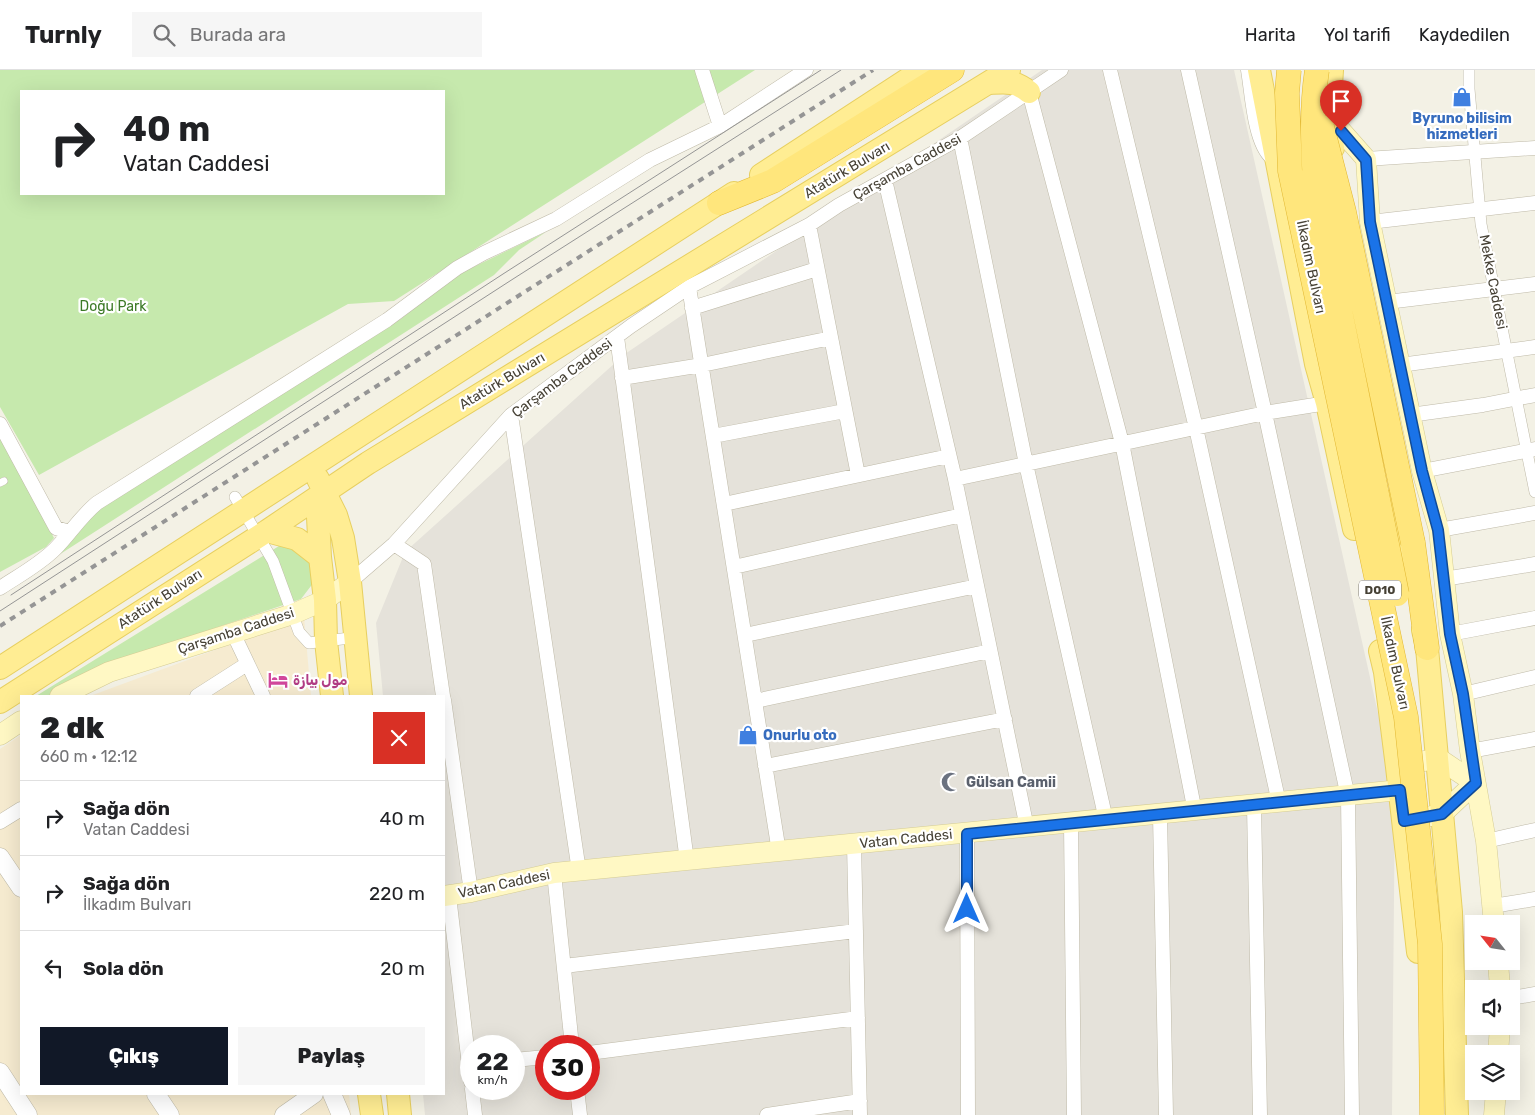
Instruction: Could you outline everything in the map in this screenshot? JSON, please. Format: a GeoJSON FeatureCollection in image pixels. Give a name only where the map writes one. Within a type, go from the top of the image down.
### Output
{"type":"FeatureCollection","features":[{"type":"Feature","properties":{"kind":"highway"},"geometry":{"type":"LineString","coordinates":[[719,203],[773,181],[952,70]]}},
{"type":"Feature","properties":{"kind":"highway","name":"İlkadım Bulvarı"},"geometry":{"type":"LineString","coordinates":[[1289,70],[1287,93],[1290,171],[1406,717],[1430,944],[1432,1115]]}},
{"type":"Feature","properties":{"kind":"highway","name":"İlkadım Bulvarı"},"geometry":{"type":"LineString","coordinates":[[1317,70],[1313,94],[1312,140],[1315,186],[1420,707],[1443,944],[1445,1115]]}},
{"type":"Feature","properties":{"kind":"highway"},"geometry":{"type":"LineString","coordinates":[[1313,94],[1344,212],[1413,543],[1427,648]]}},
{"type":"Feature","properties":{"kind":"main road","name":"Atatürk Bulvarı"},"geometry":{"type":"LineString","coordinates":[[0,668],[239,504],[312,467],[922,70]]}},
{"type":"Feature","properties":{"kind":"main road","name":"Atatürk Bulvarı"},"geometry":{"type":"LineString","coordinates":[[0,702],[262,534],[376,458],[1009,70]]}},
{"type":"Feature","properties":{"kind":"main road"},"geometry":{"type":"LineString","coordinates":[[1258,70],[1264,97]]}},
{"type":"Feature","properties":{"kind":"main road"},"geometry":{"type":"LineString","coordinates":[[1264,97],[1265,70]]}},
{"type":"Feature","properties":{"kind":"main road","name":"İlkadım Bulvarı"},"geometry":{"type":"LineString","coordinates":[[1332,70],[1329,117],[1367,421],[1427,648],[1451,912],[1457,1115]]}},
{"type":"Feature","properties":{"kind":"main road"},"geometry":{"type":"LineString","coordinates":[[990,82],[1020,84],[1029,92]]}},
{"type":"Feature","properties":{"kind":"main road","name":"İlkadım Bulvarı"},"geometry":{"type":"LineString","coordinates":[[1264,97],[1316,364],[1327,403],[1385,672],[1418,944],[1420,1115]]}},
{"type":"Feature","properties":{"kind":"main road"},"geometry":{"type":"LineString","coordinates":[[1329,117],[1366,160],[1370,222],[1422,471],[1438,530],[1450,634],[1463,694],[1470,751],[1486,841],[1494,915]]}},
{"type":"Feature","properties":{"kind":"main road"},"geometry":{"type":"LineString","coordinates":[[312,467],[336,515],[343,538],[360,637],[361,695]]}},
{"type":"Feature","properties":{"kind":"main road"},"geometry":{"type":"LineString","coordinates":[[324,492],[318,517],[325,600],[326,641],[332,695]]}},
{"type":"Feature","properties":{"kind":"main road"},"geometry":{"type":"LineString","coordinates":[[262,534],[297,539],[320,557]]}},
{"type":"Feature","properties":{"kind":"main road","name":"Çarşamba Caddesi"},"geometry":{"type":"LineString","coordinates":[[62,695],[109,672],[293,614],[325,600],[350,582]]}},
{"type":"Feature","properties":{"kind":"main road"},"geometry":{"type":"LineString","coordinates":[[0,734],[20,722]]}},
{"type":"Feature","properties":{"kind":"main road"},"geometry":{"type":"LineString","coordinates":[[1397,767],[1438,758],[1476,783]]}},
{"type":"Feature","properties":{"kind":"main road"},"geometry":{"type":"LineString","coordinates":[[1404,821],[1442,814],[1476,783]]}},
{"type":"Feature","properties":{"kind":"main road","name":"Vatan Caddesi"},"geometry":{"type":"LineString","coordinates":[[447,896],[554,873],[1348,797],[1400,790]]}},
{"type":"Feature","properties":{"kind":"main road"},"geometry":{"type":"LineString","coordinates":[[369,1095],[372,1115]]}},
{"type":"Feature","properties":{"kind":"main road"},"geometry":{"type":"LineString","coordinates":[[398,1095],[400,1115]]}},
{"type":"Feature","properties":{"kind":"main road"},"geometry":{"type":"LineString","coordinates":[[1494,1115],[1495,1100]]}},
{"type":"Feature","properties":{"kind":"street"},"geometry":{"type":"LineString","coordinates":[[702,70],[720,126]]}},
{"type":"Feature","properties":{"kind":"street"},"geometry":{"type":"LineString","coordinates":[[0,588],[39,562],[54,549],[77,521],[97,503],[388,320],[457,268],[556,219],[650,160],[720,126],[806,70]]}},
{"type":"Feature","properties":{"kind":"street","name":"Çarşamba Caddesi"},"geometry":{"type":"LineString","coordinates":[[350,582],[394,544],[511,415],[617,337],[689,287],[809,225],[839,205],[960,138],[1061,70]]}},
{"type":"Feature","properties":{"kind":"street"},"geometry":{"type":"LineString","coordinates":[[1110,70],[1196,428],[1279,803]]}},
{"type":"Feature","properties":{"kind":"street"},"geometry":{"type":"LineString","coordinates":[[1188,70],[1348,797],[1352,1115]]}},
{"type":"Feature","properties":{"kind":"street"},"geometry":{"type":"LineString","coordinates":[[1248,70],[1261,141],[1266,154],[1276,162]]}},
{"type":"Feature","properties":{"kind":"street","name":"Mekke Caddesi"},"geometry":{"type":"LineString","coordinates":[[1469,70],[1481,224],[1516,398],[1531,449],[1535,492]]}},
{"type":"Feature","properties":{"kind":"street"},"geometry":{"type":"LineString","coordinates":[[1029,92],[1122,444],[1195,812]]}},
{"type":"Feature","properties":{"kind":"street"},"geometry":{"type":"LineString","coordinates":[[960,138],[1026,464],[1106,820]]}},
{"type":"Feature","properties":{"kind":"street"},"geometry":{"type":"LineString","coordinates":[[1366,160],[1535,148]]}},
{"type":"Feature","properties":{"kind":"street"},"geometry":{"type":"LineString","coordinates":[[885,180],[955,479],[1027,828]]}},
{"type":"Feature","properties":{"kind":"street"},"geometry":{"type":"LineString","coordinates":[[1370,222],[1535,203]]}},
{"type":"Feature","properties":{"kind":"street"},"geometry":{"type":"LineString","coordinates":[[809,225],[858,475]]}},
{"type":"Feature","properties":{"kind":"street"},"geometry":{"type":"LineString","coordinates":[[692,308],[817,269]]}},
{"type":"Feature","properties":{"kind":"street"},"geometry":{"type":"LineString","coordinates":[[1387,302],[1535,284]]}},
{"type":"Feature","properties":{"kind":"street"},"geometry":{"type":"LineString","coordinates":[[689,287],[779,852]]}},
{"type":"Feature","properties":{"kind":"street"},"geometry":{"type":"LineString","coordinates":[[617,337],[687,861]]}},
{"type":"Feature","properties":{"kind":"street"},"geometry":{"type":"LineString","coordinates":[[622,378],[702,365],[831,338]]}},
{"type":"Feature","properties":{"kind":"street"},"geometry":{"type":"LineString","coordinates":[[1400,364],[1535,346]]}},
{"type":"Feature","properties":{"kind":"street"},"geometry":{"type":"LineString","coordinates":[[1410,415],[1482,405],[1535,395]]}},
{"type":"Feature","properties":{"kind":"street"},"geometry":{"type":"LineString","coordinates":[[955,479],[1265,413],[1327,403]]}},
{"type":"Feature","properties":{"kind":"street"},"geometry":{"type":"LineString","coordinates":[[713,436],[845,411]]}},
{"type":"Feature","properties":{"kind":"street"},"geometry":{"type":"LineString","coordinates":[[511,415],[579,871]]}},
{"type":"Feature","properties":{"kind":"street"},"geometry":{"type":"LineString","coordinates":[[0,424],[56,528],[69,532]]}},
{"type":"Feature","properties":{"kind":"street"},"geometry":{"type":"LineString","coordinates":[[1422,471],[1531,449]]}},
{"type":"Feature","properties":{"kind":"street"},"geometry":{"type":"LineString","coordinates":[[724,504],[949,456]]}},
{"type":"Feature","properties":{"kind":"street"},"geometry":{"type":"LineString","coordinates":[[239,504],[262,534],[299,632],[309,642],[360,637]]}},
{"type":"Feature","properties":{"kind":"street"},"geometry":{"type":"LineString","coordinates":[[1438,530],[1535,513]]}},
{"type":"Feature","properties":{"kind":"street"},"geometry":{"type":"LineString","coordinates":[[734,567],[962,515]]}},
{"type":"Feature","properties":{"kind":"street"},"geometry":{"type":"LineString","coordinates":[[394,544],[424,564],[444,695]]}},
{"type":"Feature","properties":{"kind":"street"},"geometry":{"type":"LineString","coordinates":[[1444,580],[1535,564]]}},
{"type":"Feature","properties":{"kind":"street"},"geometry":{"type":"LineString","coordinates":[[745,636],[977,586]]}},
{"type":"Feature","properties":{"kind":"street"},"geometry":{"type":"LineString","coordinates":[[1450,634],[1535,618]]}},
{"type":"Feature","properties":{"kind":"street"},"geometry":{"type":"LineString","coordinates":[[233,633],[262,695]]}},
{"type":"Feature","properties":{"kind":"street"},"geometry":{"type":"LineString","coordinates":[[755,701],[990,650]]}},
{"type":"Feature","properties":{"kind":"street"},"geometry":{"type":"LineString","coordinates":[[199,695],[247,664]]}},
{"type":"Feature","properties":{"kind":"street"},"geometry":{"type":"LineString","coordinates":[[1463,694],[1535,677]]}},
{"type":"Feature","properties":{"kind":"street"},"geometry":{"type":"LineString","coordinates":[[445,705],[471,892]]}},
{"type":"Feature","properties":{"kind":"street"},"geometry":{"type":"LineString","coordinates":[[766,766],[1005,720]]}},
{"type":"Feature","properties":{"kind":"street"},"geometry":{"type":"LineString","coordinates":[[1470,751],[1535,739]]}},
{"type":"Feature","properties":{"kind":"street"},"geometry":{"type":"LineString","coordinates":[[1254,806],[1260,1115]]}},
{"type":"Feature","properties":{"kind":"street"},"geometry":{"type":"LineString","coordinates":[[0,822],[20,810]]}},
{"type":"Feature","properties":{"kind":"street"},"geometry":{"type":"LineString","coordinates":[[1160,815],[1166,1115]]}},
{"type":"Feature","properties":{"kind":"street"},"geometry":{"type":"LineString","coordinates":[[1071,824],[1074,1115]]}},
{"type":"Feature","properties":{"kind":"street"},"geometry":{"type":"LineString","coordinates":[[1486,841],[1535,830]]}},
{"type":"Feature","properties":{"kind":"street"},"geometry":{"type":"LineString","coordinates":[[967,834],[968,1115]]}},
{"type":"Feature","properties":{"kind":"street"},"geometry":{"type":"LineString","coordinates":[[767,1115],[860,1108],[854,844]]}},
{"type":"Feature","properties":{"kind":"street"},"geometry":{"type":"LineString","coordinates":[[0,857],[20,887]]}},
{"type":"Feature","properties":{"kind":"street"},"geometry":{"type":"LineString","coordinates":[[554,873],[571,1035]]}},
{"type":"Feature","properties":{"kind":"street"},"geometry":{"type":"LineString","coordinates":[[447,896],[466,1035]]}},
{"type":"Feature","properties":{"kind":"street"},"geometry":{"type":"LineString","coordinates":[[1494,915],[1535,899]]}},
{"type":"Feature","properties":{"kind":"street"},"geometry":{"type":"LineString","coordinates":[[564,966],[856,931]]}},
{"type":"Feature","properties":{"kind":"street"},"geometry":{"type":"LineString","coordinates":[[1520,996],[1535,994]]}},
{"type":"Feature","properties":{"kind":"street"},"geometry":{"type":"LineString","coordinates":[[600,1052],[858,1018]]}},
{"type":"Feature","properties":{"kind":"street"},"geometry":{"type":"LineString","coordinates":[[0,1072],[28,1115]]}},
{"type":"Feature","properties":{"kind":"street"},"geometry":{"type":"LineString","coordinates":[[157,1095],[170,1115]]}},
{"type":"Feature","properties":{"kind":"street"},"geometry":{"type":"LineString","coordinates":[[284,1115],[313,1095]]}},
{"type":"Feature","properties":{"kind":"street"},"geometry":{"type":"LineString","coordinates":[[332,1095],[341,1115]]}},
{"type":"Feature","properties":{"kind":"street"},"geometry":{"type":"LineString","coordinates":[[473,1100],[475,1115]]}},
{"type":"Feature","properties":{"kind":"street"},"geometry":{"type":"LineString","coordinates":[[578,1100],[580,1115]]}},
{"type":"Feature","properties":{"kind":"shaded area"},"geometry":{"type":"Polygon","coordinates":[[[1042,70],[1234,70],[1395,789],[1392,1115],[425,1115],[423,1095],[445,1095],[445,695],[383,695],[376,623],[405,552],[625,354],[1042,70]]]}},
{"type":"Feature","properties":{"kind":"shaded area"},"geometry":{"type":"Polygon","coordinates":[[[304,617],[311,695],[93,695],[304,617]]]}},
{"type":"Feature","properties":{"kind":"shaded area"},"geometry":{"type":"Polygon","coordinates":[[[20,736],[20,1095],[349,1095],[351,1115],[0,1115],[0,749],[20,736]]]}},
{"type":"Feature","properties":{"kind":"green space","name":"Doğu Park"},"geometry":{"type":"Polygon","coordinates":[[[0,70],[755,70],[394,301],[348,304],[39,475],[0,407],[0,70]]]}},
{"type":"Feature","properties":{"kind":"green space"},"geometry":{"type":"Polygon","coordinates":[[[546,232],[519,250],[494,275],[51,560],[101,508],[402,318],[461,273],[546,232]]]}},
{"type":"Feature","properties":{"kind":"green space"},"geometry":{"type":"Polygon","coordinates":[[[0,436],[54,538],[46,547],[0,572],[0,436]]]}},
{"type":"Feature","properties":{"kind":"green space"},"geometry":{"type":"Polygon","coordinates":[[[290,545],[310,560],[314,582],[301,599],[91,670],[51,695],[38,695],[279,546],[290,545]]]}},
{"type":"Feature","properties":{"kind":"tram line"},"geometry":{"type":"LineString","coordinates":[[11,595],[503,274],[821,70]]}},
{"type":"Feature","properties":{"kind":"tram line"},"geometry":{"type":"LineString","coordinates":[[0,611],[513,279],[841,70]]}},
{"type":"Feature","properties":{"kind":"railway"},"geometry":{"type":"LineString","coordinates":[[0,626],[873,70]]}},
{"type":"Feature","properties":{"kind":"place","name":"Byruno bilisim hizmetleri"},"geometry":{"type":"Point","coordinates":[1462,97]}},
{"type":"Feature","properties":{"kind":"place","name":"مول بيازة"},"geometry":{"type":"Point","coordinates":[278,680]}},
{"type":"Feature","properties":{"kind":"place","name":"Onurlu oto"},"geometry":{"type":"Point","coordinates":[748,735]}},
{"type":"Feature","properties":{"kind":"place","name":"Gülsan Camii"},"geometry":{"type":"Point","coordinates":[951,782]}},
{"type":"Feature","properties":{"kind":"route"},"geometry":{"type":"LineString","coordinates":[[967,909],[967,834],[1400,790],[1404,821],[1442,814],[1476,783],[1463,694],[1450,634],[1438,530],[1422,471],[1370,222],[1366,160],[1341,131]]}}]}
